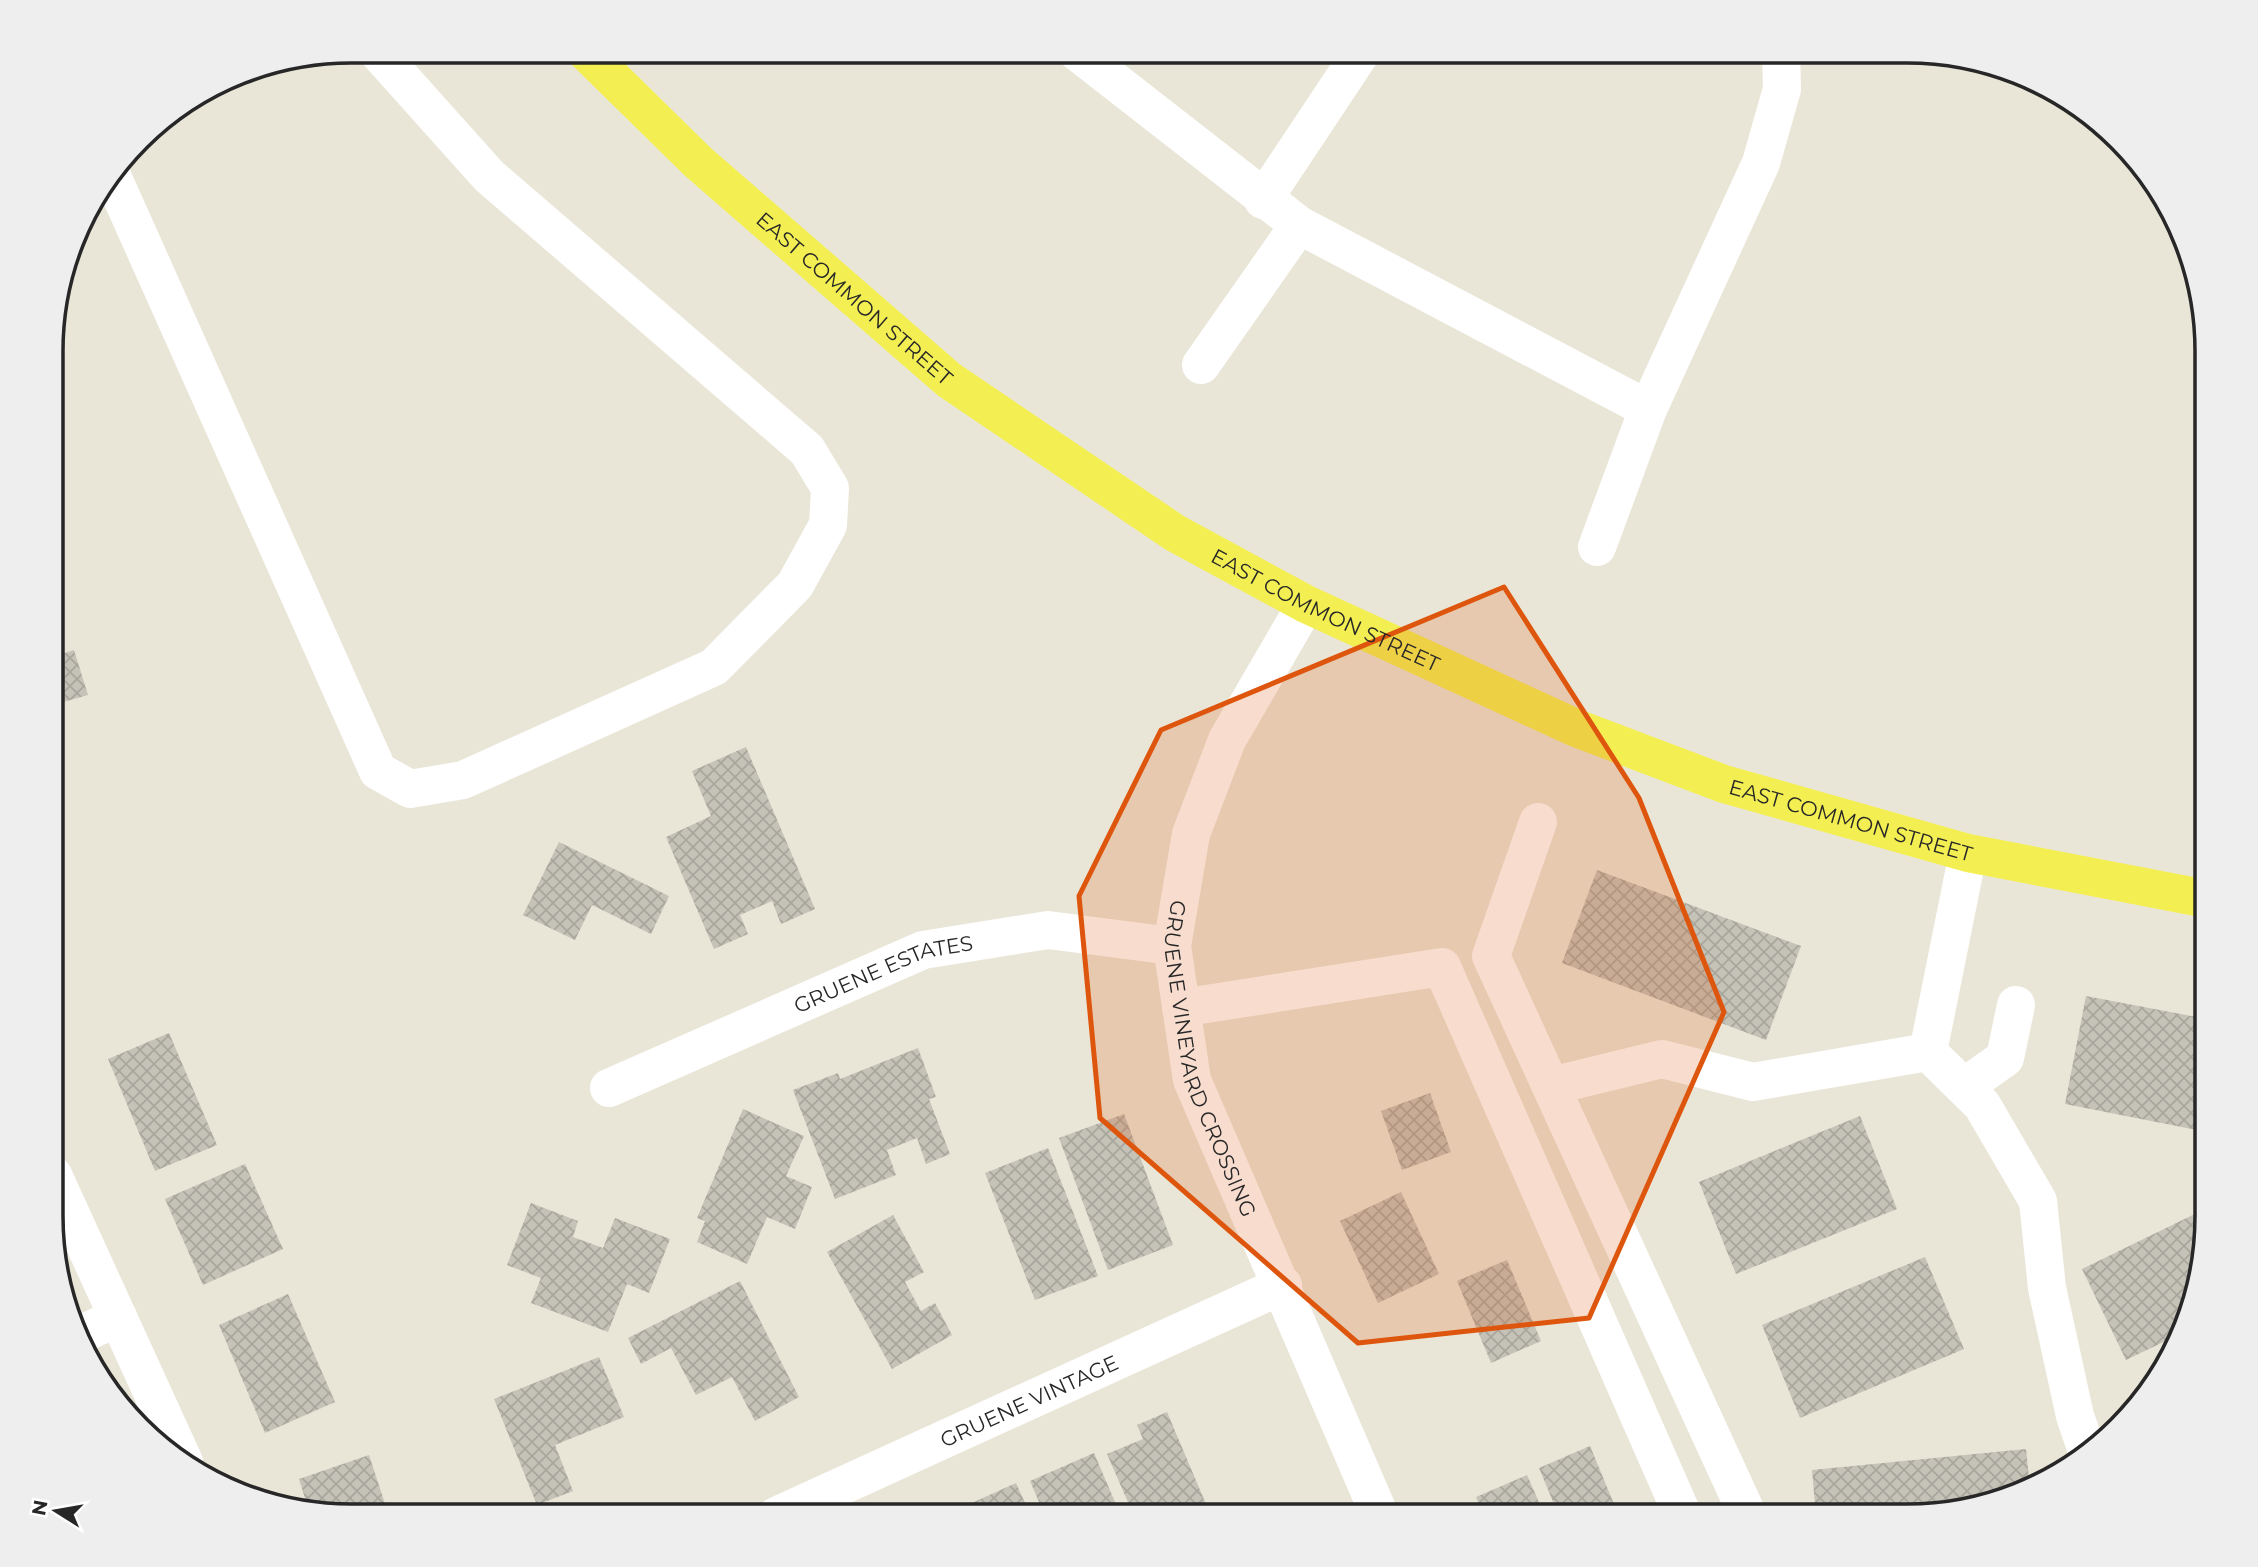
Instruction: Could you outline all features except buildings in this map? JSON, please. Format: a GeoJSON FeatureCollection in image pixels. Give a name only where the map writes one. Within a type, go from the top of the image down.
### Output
{"type":"FeatureCollection","features":[{"type":"Feature","properties":{"kind":"main road","name":"EAST COMMON STREET"},"geometry":{"type":"LineString","coordinates":[[597,63],[698,162],[949,380],[1175,533],[1306,604],[1576,728],[1711,779],[1968,853],[2195,897]]}},
{"type":"Feature","properties":{"kind":"street"},"geometry":{"type":"LineString","coordinates":[[116,185],[377,771],[410,789],[463,780],[714,667],[795,585],[828,524],[830,488],[807,450],[489,176],[388,63]]}},
{"type":"Feature","properties":{"kind":"street"},"geometry":{"type":"LineString","coordinates":[[1091,63],[1263,200],[1299,225],[1648,409]]}},
{"type":"Feature","properties":{"kind":"street"},"geometry":{"type":"LineString","coordinates":[[1263,200],[1354,63]]}},
{"type":"Feature","properties":{"kind":"street"},"geometry":{"type":"LineString","coordinates":[[1597,547],[1648,409],[1761,163],[1783,89],[1782,63]]}},
{"type":"Feature","properties":{"kind":"street"},"geometry":{"type":"LineString","coordinates":[[1201,365],[1299,225]]}},
{"type":"Feature","properties":{"kind":"street","name":"GRUENE VINEYARD CROSSING"},"geometry":{"type":"LineString","coordinates":[[1306,604],[1227,740],[1191,834],[1172,946],[1192,1080],[1283,1284],[1375,1504]]}},
{"type":"Feature","properties":{"kind":"street"},"geometry":{"type":"LineString","coordinates":[[1538,822],[1491,956],[1743,1504]]}},
{"type":"Feature","properties":{"kind":"street"},"geometry":{"type":"LineString","coordinates":[[1928,1052],[1968,853]]}},
{"type":"Feature","properties":{"kind":"street","name":"GRUENE ESTATES"},"geometry":{"type":"LineString","coordinates":[[609,1088],[923,950],[1048,930],[1172,946]]}},
{"type":"Feature","properties":{"kind":"street"},"geometry":{"type":"LineString","coordinates":[[1181,1008],[1442,967],[1678,1504]]}},
{"type":"Feature","properties":{"kind":"street"},"geometry":{"type":"LineString","coordinates":[[1964,1087],[2005,1058],[2015,1005]]}},
{"type":"Feature","properties":{"kind":"street"},"geometry":{"type":"LineString","coordinates":[[1551,1086],[1662,1059],[1753,1082],[1928,1052]]}},
{"type":"Feature","properties":{"kind":"street"},"geometry":{"type":"LineString","coordinates":[[1928,1052],[1982,1105],[2038,1201],[2047,1288],[2075,1416],[2084,1442]]}},
{"type":"Feature","properties":{"kind":"street"},"geometry":{"type":"LineString","coordinates":[[63,1197],[176,1444]]}},
{"type":"Feature","properties":{"kind":"street","name":"GRUENE VINTAGE"},"geometry":{"type":"LineString","coordinates":[[802,1504],[1283,1284]]}},
{"type":"Feature","properties":{"kind":"street"},"geometry":{"type":"LineString","coordinates":[[88,1331],[118,1317]]}},
{"type":"Feature","properties":{"kind":"highlighted area"},"geometry":{"type":"Polygon","coordinates":[[[1504,587],[1639,798],[1724,1012],[1589,1318],[1358,1343],[1100,1118],[1079,896],[1161,730],[1504,587]]]}}]}
